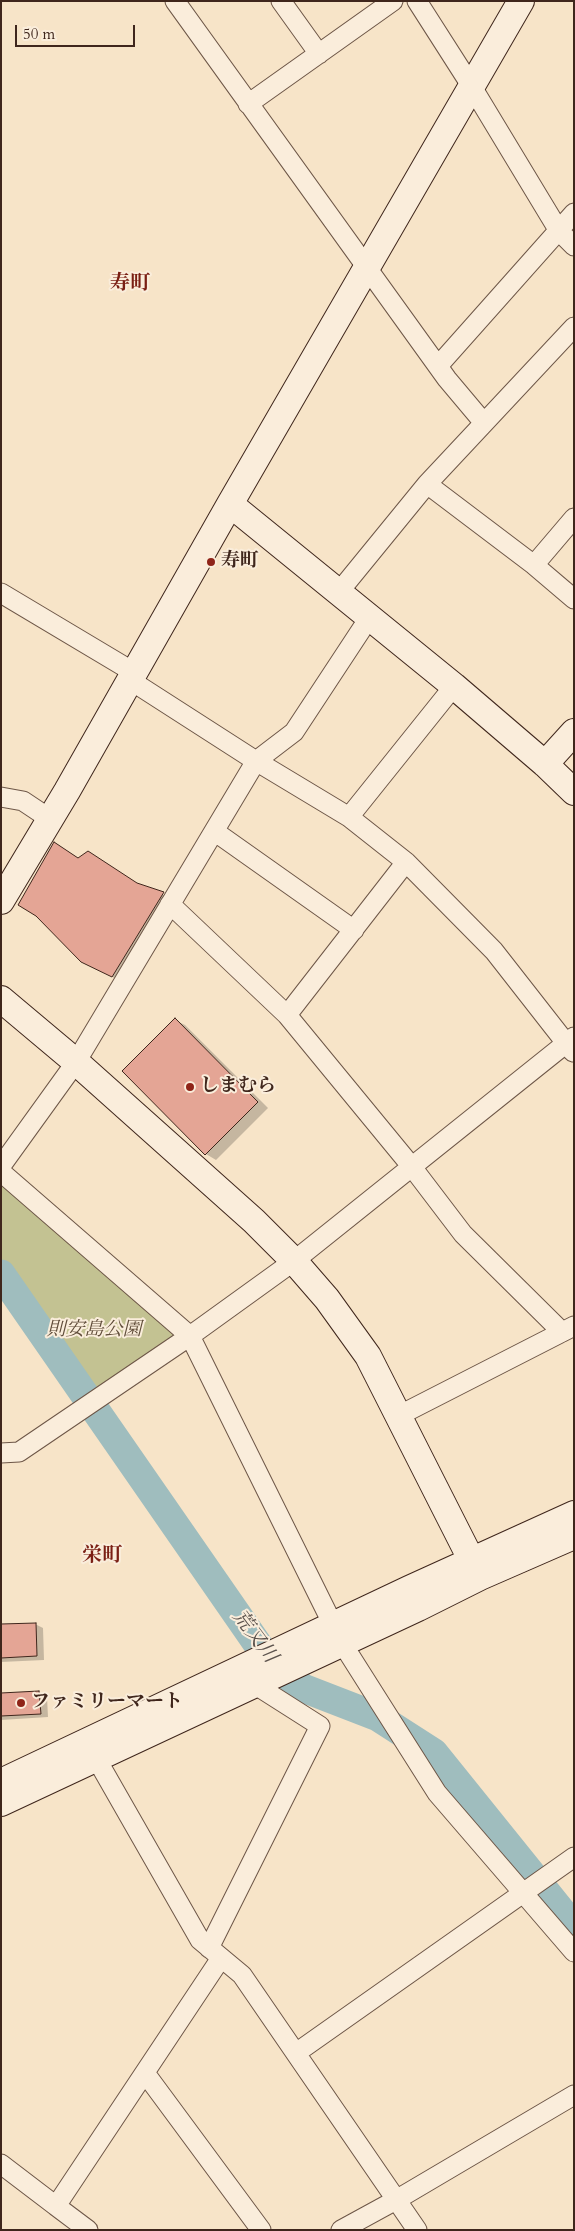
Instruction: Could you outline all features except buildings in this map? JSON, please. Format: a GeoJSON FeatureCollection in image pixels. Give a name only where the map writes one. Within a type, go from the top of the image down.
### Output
{"type":"FeatureCollection","features":[{"type":"Feature","properties":{"kind":"street"},"geometry":{"type":"LineString","coordinates":[[175,1],[366,268],[438,366],[484,423]]}},
{"type":"Feature","properties":{"kind":"street"},"geometry":{"type":"LineString","coordinates":[[281,1],[319,54]]}},
{"type":"Feature","properties":{"kind":"street"},"geometry":{"type":"LineString","coordinates":[[248,104],[394,1]]}},
{"type":"Feature","properties":{"kind":"street"},"geometry":{"type":"LineString","coordinates":[[417,1],[472,86],[559,231],[574,246]]}},
{"type":"Feature","properties":{"kind":"street"},"geometry":{"type":"LineString","coordinates":[[1,901],[50,820],[521,1]]}},
{"type":"Feature","properties":{"kind":"street"},"geometry":{"type":"LineString","coordinates":[[438,366],[574,213]]}},
{"type":"Feature","properties":{"kind":"street"},"geometry":{"type":"LineString","coordinates":[[338,593],[428,484],[574,327]]}},
{"type":"Feature","properties":{"kind":"street"},"geometry":{"type":"LineString","coordinates":[[428,484],[534,565],[574,599]]}},
{"type":"Feature","properties":{"kind":"street"},"geometry":{"type":"LineString","coordinates":[[230,504],[454,686],[545,764],[574,792]]}},
{"type":"Feature","properties":{"kind":"street"},"geometry":{"type":"LineString","coordinates":[[534,565],[574,518]]}},
{"type":"Feature","properties":{"kind":"street"},"geometry":{"type":"LineString","coordinates":[[1,593],[132,677],[256,761],[349,817],[406,862],[494,951],[571,1044],[412,1167],[294,1262],[190,1336],[20,1452],[1,1453]]}},
{"type":"Feature","properties":{"kind":"street"},"geometry":{"type":"LineString","coordinates":[[1,1166],[76,1062],[256,761],[294,732],[369,618]]}},
{"type":"Feature","properties":{"kind":"street"},"geometry":{"type":"LineString","coordinates":[[349,817],[454,686]]}},
{"type":"Feature","properties":{"kind":"street"},"geometry":{"type":"LineString","coordinates":[[545,764],[574,732]]}},
{"type":"Feature","properties":{"kind":"street"},"geometry":{"type":"LineString","coordinates":[[1,797],[23,801],[50,820]]}},
{"type":"Feature","properties":{"kind":"street"},"geometry":{"type":"LineString","coordinates":[[214,831],[354,930]]}},
{"type":"Feature","properties":{"kind":"street"},"geometry":{"type":"LineString","coordinates":[[287,1015],[406,862]]}},
{"type":"Feature","properties":{"kind":"street"},"geometry":{"type":"LineString","coordinates":[[170,904],[287,1015],[412,1167],[463,1234],[568,1329],[400,1415]]}},
{"type":"Feature","properties":{"kind":"street"},"geometry":{"type":"LineString","coordinates":[[1,999],[76,1062],[254,1221],[327,1299],[368,1356],[400,1415],[476,1569]]}},
{"type":"Feature","properties":{"kind":"street"},"geometry":{"type":"LineString","coordinates":[[1,1172],[190,1336],[338,1634],[437,1793],[574,1952]]}},
{"type":"Feature","properties":{"kind":"street"},"geometry":{"type":"LineString","coordinates":[[1,1782],[338,1634],[476,1569],[574,1514]]}},
{"type":"Feature","properties":{"kind":"street"},"geometry":{"type":"LineString","coordinates":[[476,1569],[574,1536]]}},
{"type":"Feature","properties":{"kind":"street"},"geometry":{"type":"LineString","coordinates":[[1,1803],[254,1684],[338,1634]]}},
{"type":"Feature","properties":{"kind":"street"},"geometry":{"type":"LineString","coordinates":[[56,2206],[144,2073],[215,1953],[320,1726],[254,1684]]}},
{"type":"Feature","properties":{"kind":"street"},"geometry":{"type":"LineString","coordinates":[[96,1758],[200,1940],[242,1975],[417,2230]]}},
{"type":"Feature","properties":{"kind":"street"},"geometry":{"type":"LineString","coordinates":[[296,2053],[574,1857]]}},
{"type":"Feature","properties":{"kind":"street"},"geometry":{"type":"LineString","coordinates":[[144,2073],[261,2230]]}},
{"type":"Feature","properties":{"kind":"street"},"geometry":{"type":"LineString","coordinates":[[341,2230],[396,2200],[574,2095]]}},
{"type":"Feature","properties":{"kind":"street"},"geometry":{"type":"LineString","coordinates":[[1,2164],[88,2230]]}},
{"type":"Feature","properties":{"kind":"green space","name":"則安島公園"},"geometry":{"type":"Polygon","coordinates":[[[1,1183],[182,1336],[80,1404],[1,1290],[1,1183]]]}},
{"type":"Feature","properties":{"kind":"waterway","name":"荒又川"},"geometry":{"type":"LineString","coordinates":[[1,1274],[270,1662],[303,1688],[378,1717],[434,1753],[574,1927]]}},
{"type":"Feature","properties":{"kind":"place","name":"寿町"},"geometry":{"type":"Point","coordinates":[211,562]}},
{"type":"Feature","properties":{"kind":"place","name":"しまむら"},"geometry":{"type":"Point","coordinates":[190,1087]}},
{"type":"Feature","properties":{"kind":"place","name":"ファミリーマート"},"geometry":{"type":"Point","coordinates":[21,1703]}},
{"type":"Feature","properties":{"kind":"district","name":"寿町"},"geometry":{"type":"Point","coordinates":[130,284]}},
{"type":"Feature","properties":{"kind":"district","name":"栄町"},"geometry":{"type":"Point","coordinates":[102,1556]}}]}
